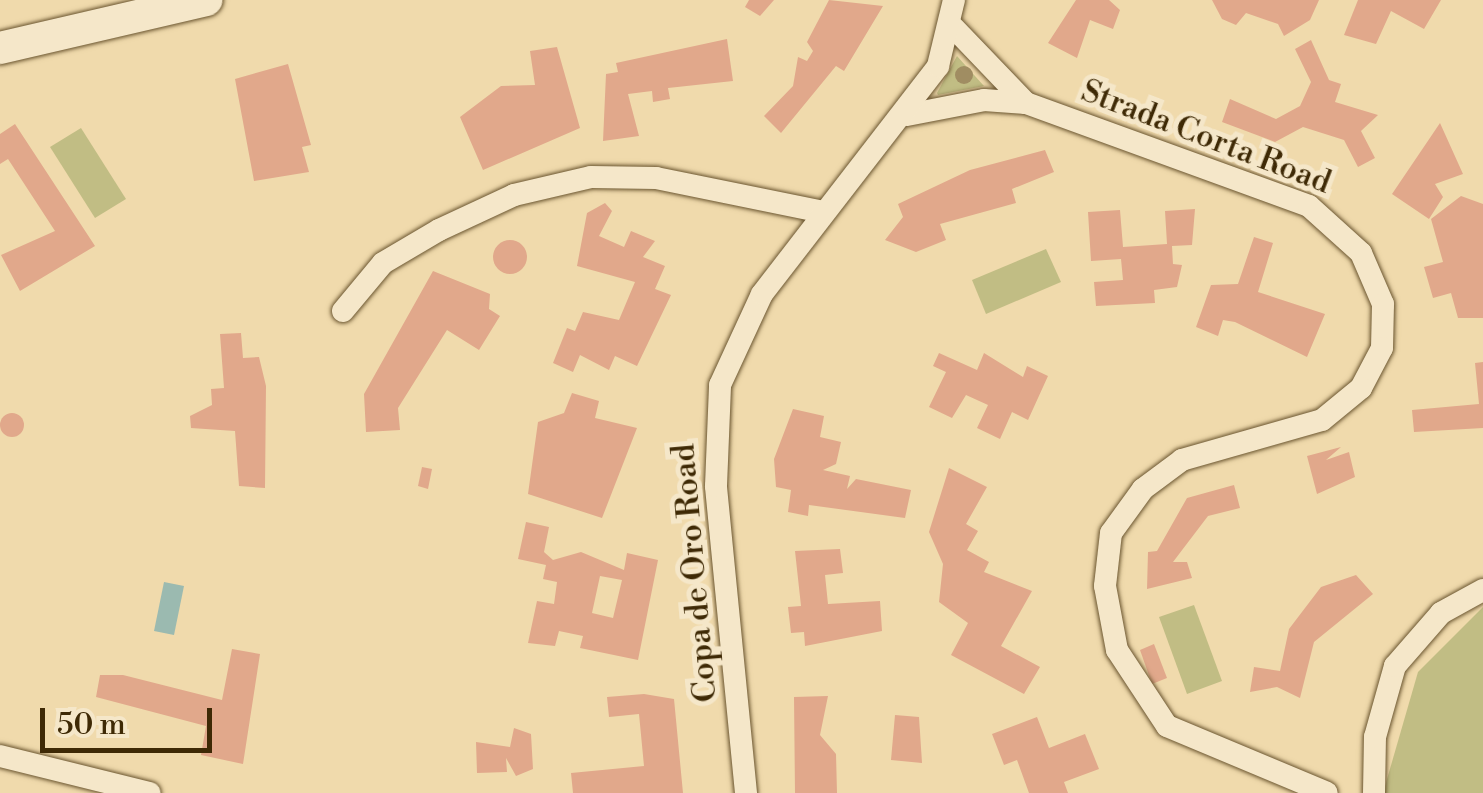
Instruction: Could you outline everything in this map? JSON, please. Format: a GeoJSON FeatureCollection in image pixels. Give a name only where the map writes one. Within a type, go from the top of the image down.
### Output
{"type":"FeatureCollection","features":[{"type":"Feature","properties":{"kind":"main road"},"geometry":{"type":"LineString","coordinates":[[0,48],[206,0]]}},
{"type":"Feature","properties":{"kind":"street","name":"Copa de Oro Road"},"geometry":{"type":"LineString","coordinates":[[746,793],[716,486],[720,385],[762,294],[823,212],[906,115],[954,28],[954,0]]}},
{"type":"Feature","properties":{"kind":"street","name":"Strada Corta Road"},"geometry":{"type":"LineString","coordinates":[[954,28],[1026,103]]}},
{"type":"Feature","properties":{"kind":"street","name":"Strada Corta Road"},"geometry":{"type":"LineString","coordinates":[[906,115],[984,100],[1026,103],[1309,206],[1361,253],[1382,304],[1382,348],[1361,388],[1322,420],[1182,460],[1143,489],[1112,533],[1104,586],[1117,650],[1167,726],[1327,793]]}},
{"type":"Feature","properties":{"kind":"street"},"geometry":{"type":"LineString","coordinates":[[342,311],[384,264],[438,230],[514,195],[592,178],[656,178],[823,212]]}},
{"type":"Feature","properties":{"kind":"street"},"geometry":{"type":"LineString","coordinates":[[1374,793],[1376,737],[1395,666],[1441,613],[1483,590]]}},
{"type":"Feature","properties":{"kind":"street"},"geometry":{"type":"LineString","coordinates":[[0,756],[148,793]]}},
{"type":"Feature","properties":{"kind":"shaded area"},"geometry":{"type":"Polygon","coordinates":[[[957,56],[984,86],[938,95],[937,93],[957,56]]]}},
{"type":"Feature","properties":{"kind":"shaded area"},"geometry":{"type":"Polygon","coordinates":[[[81,128],[126,199],[95,218],[50,147],[81,128]]]}},
{"type":"Feature","properties":{"kind":"shaded area"},"geometry":{"type":"Polygon","coordinates":[[[1046,249],[1061,282],[986,314],[972,280],[1046,249]]]}},
{"type":"Feature","properties":{"kind":"shaded area"},"geometry":{"type":"Polygon","coordinates":[[[1194,605],[1222,681],[1187,694],[1159,617],[1194,605]]]}},
{"type":"Feature","properties":{"kind":"shaded area"},"geometry":{"type":"Polygon","coordinates":[[[1483,607],[1483,793],[1383,793],[1418,672],[1483,607]]]}},
{"type":"Feature","properties":{"kind":"water"},"geometry":{"type":"Polygon","coordinates":[[[164,582],[184,586],[174,635],[154,631],[164,582]]]}},
{"type":"Feature","properties":{"kind":"building"},"geometry":{"type":"Polygon","coordinates":[[[749,0],[774,0],[760,16],[745,7],[749,0]]]}},
{"type":"Feature","properties":{"kind":"building"},"geometry":{"type":"Polygon","coordinates":[[[829,0],[883,6],[844,71],[836,66],[781,133],[764,116],[793,86],[798,57],[807,61],[813,51],[807,42],[829,0]]]}},
{"type":"Feature","properties":{"kind":"building"},"geometry":{"type":"Polygon","coordinates":[[[1076,0],[1109,0],[1120,10],[1113,29],[1090,20],[1077,58],[1048,43],[1076,0]]]}},
{"type":"Feature","properties":{"kind":"building"},"geometry":{"type":"Polygon","coordinates":[[[1212,0],[1319,0],[1310,20],[1284,36],[1278,24],[1246,13],[1236,25],[1222,19],[1212,0]]]}},
{"type":"Feature","properties":{"kind":"building"},"geometry":{"type":"Polygon","coordinates":[[[1358,0],[1441,0],[1424,29],[1391,11],[1376,44],[1344,35],[1358,0]]]}},
{"type":"Feature","properties":{"kind":"building"},"geometry":{"type":"Polygon","coordinates":[[[727,39],[733,81],[668,88],[670,99],[653,102],[652,91],[628,94],[639,136],[603,141],[606,74],[618,72],[616,63],[727,39]]]}},
{"type":"Feature","properties":{"kind":"building"},"geometry":{"type":"Polygon","coordinates":[[[1311,40],[1329,80],[1341,84],[1335,102],[1378,115],[1361,131],[1375,158],[1358,167],[1344,140],[1303,127],[1275,142],[1222,122],[1230,99],[1276,119],[1300,106],[1311,82],[1295,49],[1311,40]]]}},
{"type":"Feature","properties":{"kind":"building"},"geometry":{"type":"Polygon","coordinates":[[[557,47],[580,128],[483,170],[460,117],[501,86],[535,85],[530,51],[557,47]]]}},
{"type":"Feature","properties":{"kind":"building"},"geometry":{"type":"Polygon","coordinates":[[[288,64],[311,145],[302,147],[309,172],[254,181],[235,79],[288,64]]]}},
{"type":"Feature","properties":{"kind":"building"},"geometry":{"type":"Polygon","coordinates":[[[1440,123],[1463,174],[1435,184],[1443,197],[1429,219],[1392,194],[1440,123]]]}},
{"type":"Feature","properties":{"kind":"building"},"geometry":{"type":"Polygon","coordinates":[[[15,124],[95,246],[20,291],[1,255],[55,231],[8,159],[0,164],[0,134],[15,124]]]}},
{"type":"Feature","properties":{"kind":"building"},"geometry":{"type":"Polygon","coordinates":[[[1045,150],[1054,172],[1012,189],[1016,203],[940,224],[946,240],[916,252],[885,240],[903,217],[898,204],[970,170],[1045,150]]]}},
{"type":"Feature","properties":{"kind":"building"},"geometry":{"type":"Polygon","coordinates":[[[1461,196],[1483,204],[1483,318],[1458,318],[1451,293],[1433,298],[1424,267],[1443,262],[1431,219],[1461,196]]]}},
{"type":"Feature","properties":{"kind":"building"},"geometry":{"type":"Polygon","coordinates":[[[605,203],[612,211],[599,236],[624,247],[631,231],[655,241],[643,257],[665,266],[655,289],[671,295],[637,366],[615,356],[609,370],[580,355],[573,372],[553,363],[567,328],[575,331],[583,312],[619,320],[635,282],[577,266],[587,213],[605,203]]]}},
{"type":"Feature","properties":{"kind":"building"},"geometry":{"type":"Polygon","coordinates":[[[1195,209],[1192,245],[1172,246],[1173,264],[1182,265],[1177,287],[1154,290],[1155,303],[1096,306],[1094,282],[1123,280],[1121,259],[1091,261],[1088,212],[1120,210],[1123,247],[1167,244],[1165,211],[1195,209]]]}},
{"type":"Feature","properties":{"kind":"building"},"geometry":{"type":"Polygon","coordinates":[[[1254,237],[1273,243],[1258,292],[1325,314],[1307,357],[1235,322],[1223,320],[1218,336],[1196,327],[1211,285],[1238,284],[1254,237]]]}},
{"type":"Feature","properties":{"kind":"building"},"geometry":{"type":"Polygon","coordinates":[[[510,240],[522,245],[527,257],[522,269],[510,274],[498,269],[493,257],[498,245],[510,240]]]}},
{"type":"Feature","properties":{"kind":"building"},"geometry":{"type":"Polygon","coordinates":[[[433,271],[490,294],[489,309],[500,316],[479,350],[447,330],[398,408],[400,430],[366,432],[364,394],[433,271]]]}},
{"type":"Feature","properties":{"kind":"building"},"geometry":{"type":"Polygon","coordinates":[[[241,333],[243,358],[259,357],[266,386],[265,488],[239,486],[235,431],[191,428],[190,416],[212,405],[211,389],[224,388],[220,334],[241,333]]]}},
{"type":"Feature","properties":{"kind":"building"},"geometry":{"type":"Polygon","coordinates":[[[939,353],[977,370],[984,353],[1023,377],[1027,366],[1048,376],[1028,420],[1012,412],[1000,439],[977,428],[988,405],[966,395],[952,418],[929,407],[946,372],[933,366],[939,353]]]}},
{"type":"Feature","properties":{"kind":"building"},"geometry":{"type":"Polygon","coordinates":[[[1483,362],[1483,428],[1414,432],[1412,410],[1479,404],[1475,363],[1483,362]]]}},
{"type":"Feature","properties":{"kind":"building"},"geometry":{"type":"Polygon","coordinates":[[[572,393],[599,401],[595,418],[637,428],[602,518],[528,494],[538,422],[564,413],[572,393]]]}},
{"type":"Feature","properties":{"kind":"building"},"geometry":{"type":"Polygon","coordinates":[[[793,409],[824,416],[820,437],[841,442],[836,464],[823,470],[850,476],[847,489],[856,479],[911,490],[905,518],[809,505],[808,516],[788,512],[791,490],[776,487],[774,459],[793,409]]]}},
{"type":"Feature","properties":{"kind":"building"},"geometry":{"type":"Polygon","coordinates":[[[12,413],[24,425],[12,437],[0,425],[12,413]]]}},
{"type":"Feature","properties":{"kind":"building"},"geometry":{"type":"Polygon","coordinates":[[[1341,447],[1326,460],[1349,452],[1355,477],[1317,494],[1307,456],[1341,447]]]}},
{"type":"Feature","properties":{"kind":"building"},"geometry":{"type":"Polygon","coordinates":[[[422,467],[432,469],[428,489],[418,486],[422,467]]]}},
{"type":"Feature","properties":{"kind":"building"},"geometry":{"type":"Polygon","coordinates":[[[949,468],[987,487],[966,524],[978,531],[967,550],[989,562],[984,572],[1032,591],[1001,646],[1040,667],[1024,694],[951,655],[968,623],[939,602],[943,564],[929,532],[949,468]]]}},
{"type":"Feature","properties":{"kind":"building"},"geometry":{"type":"Polygon","coordinates":[[[1234,485],[1240,508],[1208,516],[1173,562],[1187,562],[1192,578],[1147,589],[1148,552],[1157,551],[1187,498],[1234,485]]]}},
{"type":"Feature","properties":{"kind":"building"},"geometry":{"type":"Polygon","coordinates":[[[526,522],[549,527],[544,552],[553,560],[581,552],[624,570],[627,553],[658,560],[638,660],[580,648],[583,636],[559,631],[555,646],[528,643],[537,601],[554,604],[557,582],[543,579],[546,565],[518,559],[526,522]],[[600,576],[592,613],[613,618],[622,580],[600,576]]]}},
{"type":"Feature","properties":{"kind":"building"},"geometry":{"type":"Polygon","coordinates":[[[840,549],[843,573],[825,575],[828,604],[880,601],[882,631],[805,646],[804,632],[791,633],[788,607],[801,606],[795,551],[840,549]]]}},
{"type":"Feature","properties":{"kind":"building"},"geometry":{"type":"Polygon","coordinates":[[[1356,575],[1373,594],[1314,642],[1300,698],[1277,687],[1250,692],[1254,667],[1280,671],[1289,629],[1321,587],[1356,575]]]}},
{"type":"Feature","properties":{"kind":"building"},"geometry":{"type":"Polygon","coordinates":[[[1154,644],[1167,678],[1152,684],[1140,650],[1154,644]]]}},
{"type":"Feature","properties":{"kind":"building"},"geometry":{"type":"Polygon","coordinates":[[[232,649],[260,654],[243,764],[201,755],[206,726],[96,697],[100,675],[123,675],[222,700],[232,649]]]}},
{"type":"Feature","properties":{"kind":"building"},"geometry":{"type":"Polygon","coordinates":[[[644,694],[674,699],[683,793],[573,793],[571,773],[644,766],[639,714],[609,717],[607,697],[644,694]]]}},
{"type":"Feature","properties":{"kind":"building"},"geometry":{"type":"Polygon","coordinates":[[[828,696],[820,735],[836,754],[837,793],[795,793],[794,697],[828,696]]]}},
{"type":"Feature","properties":{"kind":"building"},"geometry":{"type":"Polygon","coordinates":[[[895,715],[919,717],[922,763],[891,760],[895,715]]]}},
{"type":"Feature","properties":{"kind":"building"},"geometry":{"type":"Polygon","coordinates":[[[1037,717],[1049,748],[1085,734],[1099,769],[1064,782],[1068,793],[1029,793],[1017,760],[1004,765],[992,734],[1037,717]]]}},
{"type":"Feature","properties":{"kind":"building"},"geometry":{"type":"Polygon","coordinates":[[[514,728],[531,734],[533,769],[516,776],[506,758],[507,772],[477,773],[476,742],[510,747],[514,728]]]}}]}
